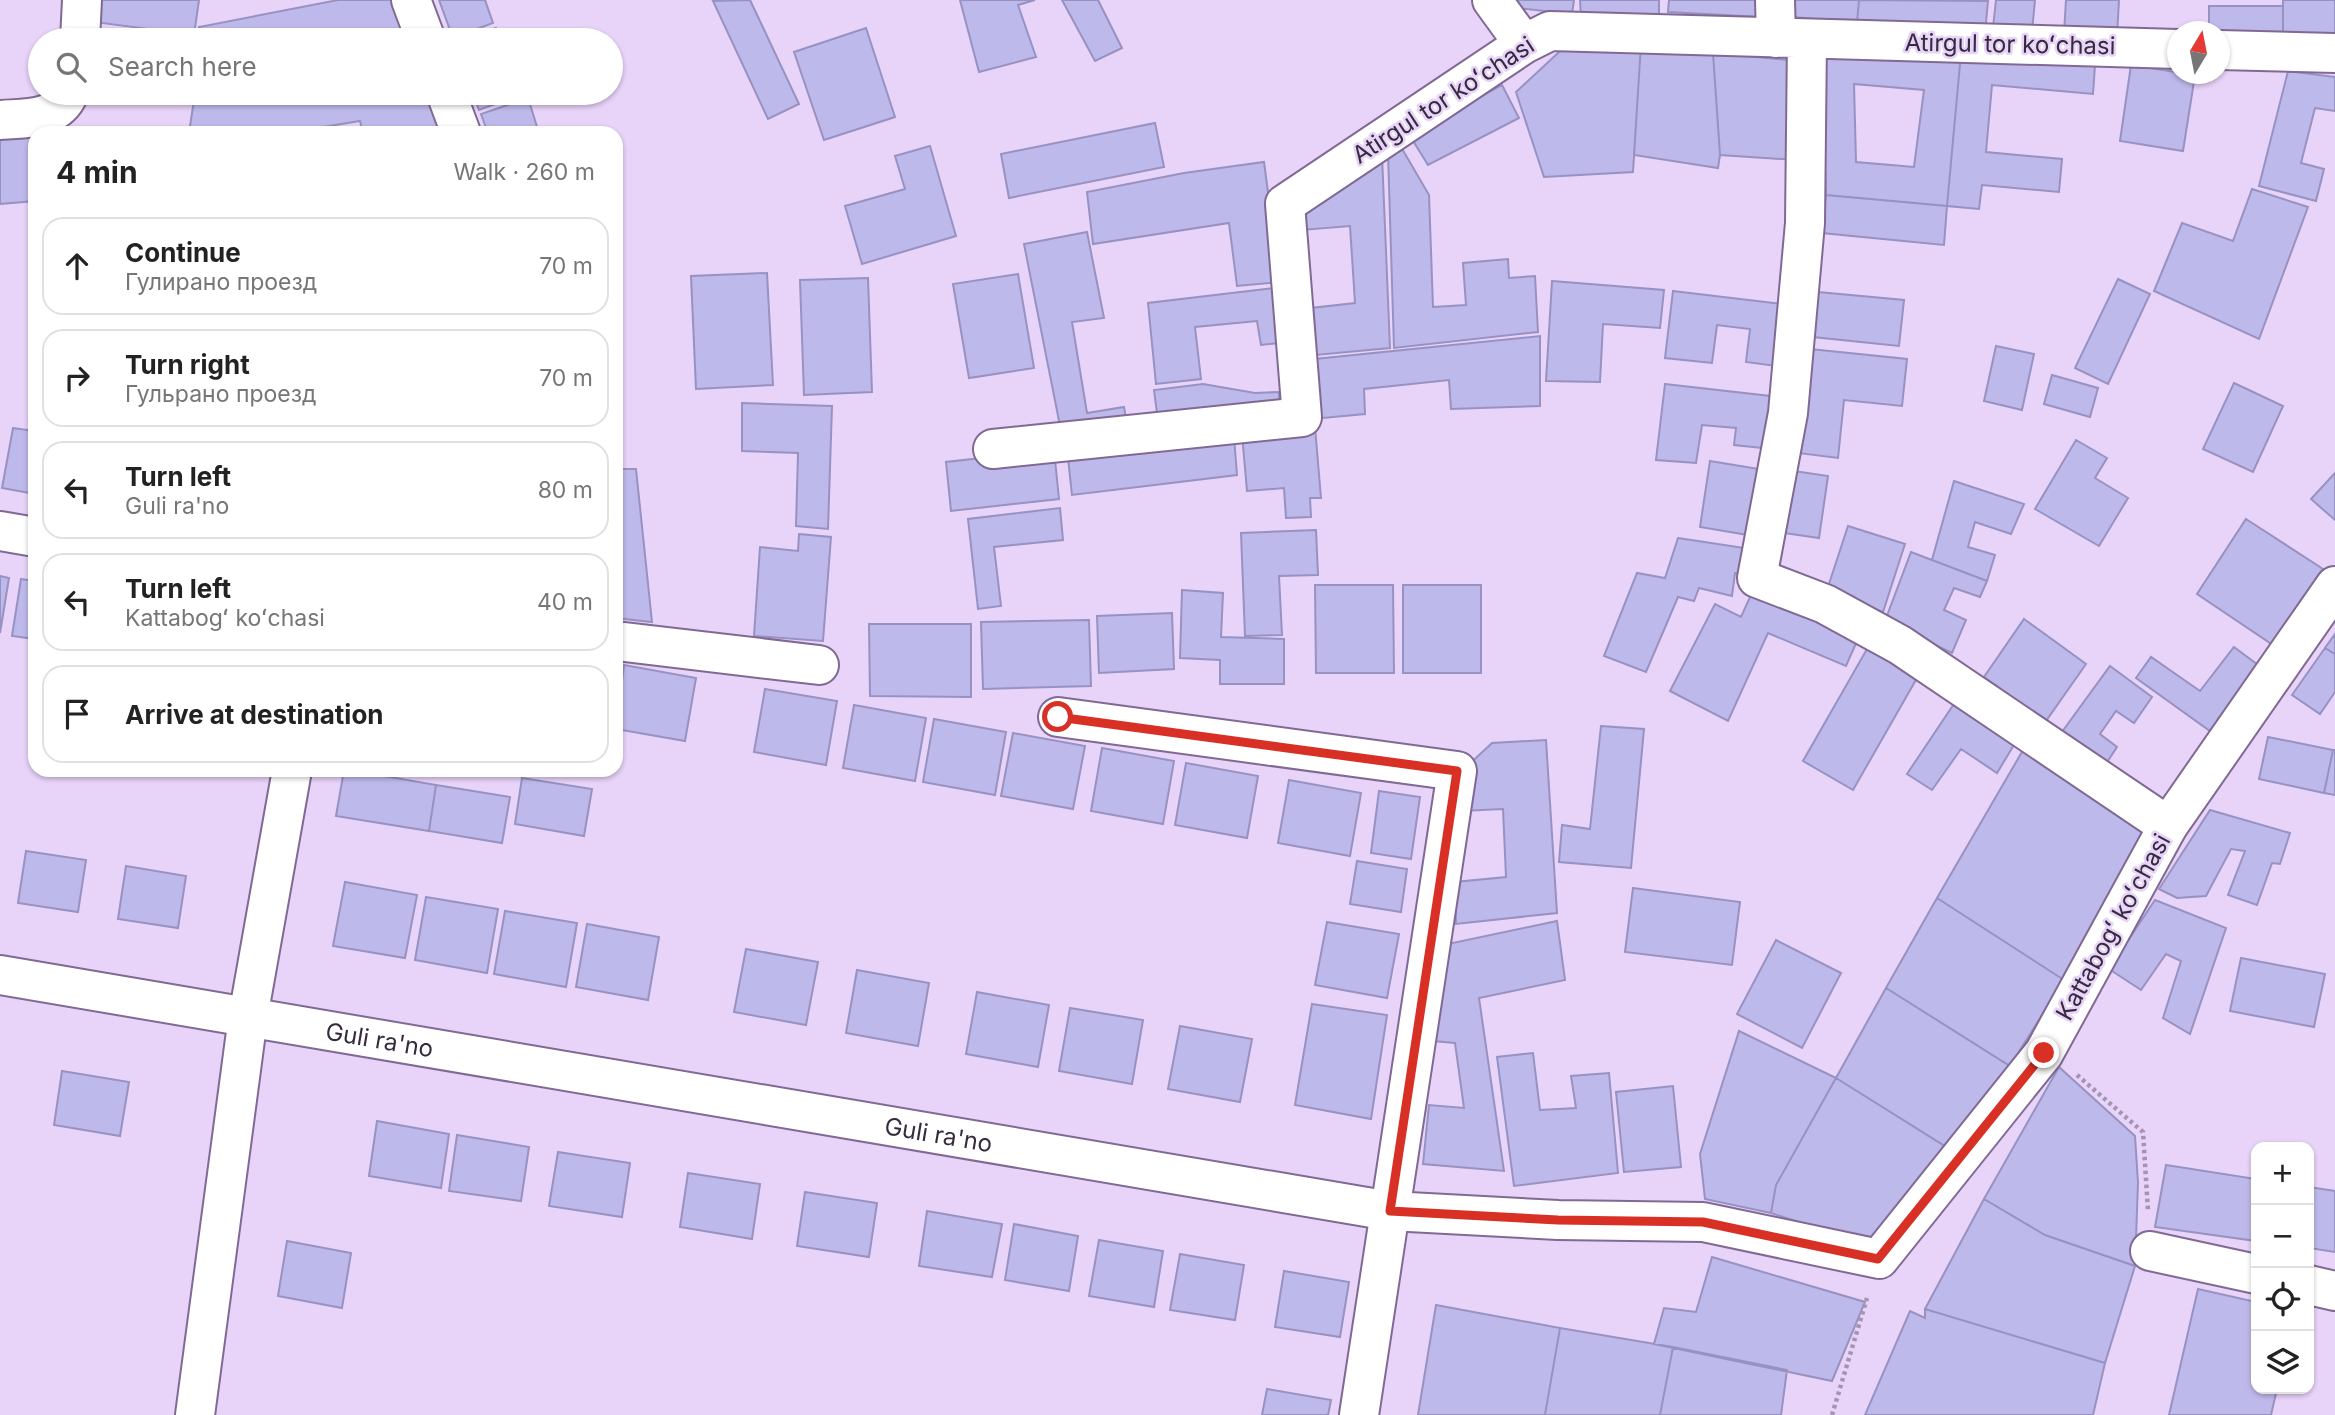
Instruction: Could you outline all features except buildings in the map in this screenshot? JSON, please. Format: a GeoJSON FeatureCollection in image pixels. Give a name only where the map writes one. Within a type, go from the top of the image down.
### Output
{"type":"FeatureCollection","features":[{"type":"Feature","properties":{"kind":"street"},"geometry":{"type":"LineString","coordinates":[[81,28],[82,0]]}},
{"type":"Feature","properties":{"kind":"street"},"geometry":{"type":"LineString","coordinates":[[411,0],[422,28]]}},
{"type":"Feature","properties":{"kind":"street"},"geometry":{"type":"LineString","coordinates":[[1492,0],[1524,44]]}},
{"type":"Feature","properties":{"kind":"street"},"geometry":{"type":"LineString","coordinates":[[1775,0],[1792,39],[1805,223],[1788,413],[1758,578],[1825,604],[1900,645],[2168,827]]}},
{"type":"Feature","properties":{"kind":"street","name":"Atirgul tor koʻchasi"},"geometry":{"type":"LineString","coordinates":[[993,449],[1302,416],[1285,204],[1524,44],[1550,31],[2167,49]]}},
{"type":"Feature","properties":{"kind":"street"},"geometry":{"type":"LineString","coordinates":[[2230,50],[2335,53]]}},
{"type":"Feature","properties":{"kind":"street"},"geometry":{"type":"LineString","coordinates":[[0,120],[45,117],[60,105]]}},
{"type":"Feature","properties":{"kind":"street"},"geometry":{"type":"LineString","coordinates":[[450,105],[458,126]]}},
{"type":"Feature","properties":{"kind":"street"},"geometry":{"type":"LineString","coordinates":[[0,531],[28,536]]}},
{"type":"Feature","properties":{"kind":"street","name":"Kattabogʻ koʻchasi"},"geometry":{"type":"LineString","coordinates":[[1878,1259],[2044,1053],[2168,827],[2335,586]]}},
{"type":"Feature","properties":{"kind":"street"},"geometry":{"type":"LineString","coordinates":[[623,642],[819,665]]}},
{"type":"Feature","properties":{"kind":"street"},"geometry":{"type":"LineString","coordinates":[[1058,717],[1457,771],[1359,1415]]}},
{"type":"Feature","properties":{"kind":"street"},"geometry":{"type":"LineString","coordinates":[[195,1415],[248,1017],[291,777]]}},
{"type":"Feature","properties":{"kind":"street","name":"Guli ra'no"},"geometry":{"type":"LineString","coordinates":[[0,975],[1390,1211],[1558,1220],[1703,1222],[1878,1259]]}},
{"type":"Feature","properties":{"kind":"street"},"geometry":{"type":"LineString","coordinates":[[2150,1251],[2251,1272]]}},
{"type":"Feature","properties":{"kind":"street"},"geometry":{"type":"LineString","coordinates":[[2314,1286],[2335,1291]]}},
{"type":"Feature","properties":{"kind":"path"},"geometry":{"type":"LineString","coordinates":[[2044,1053],[2076,1074],[2143,1132],[2150,1251]]}},
{"type":"Feature","properties":{"kind":"path"},"geometry":{"type":"LineString","coordinates":[[1832,1415],[1878,1259]]}},
{"type":"Feature","properties":{"kind":"route"},"geometry":{"type":"LineString","coordinates":[[1058,717],[1457,771],[1390,1211],[1558,1220],[1703,1222],[1878,1259],[2044,1053]]}}]}
